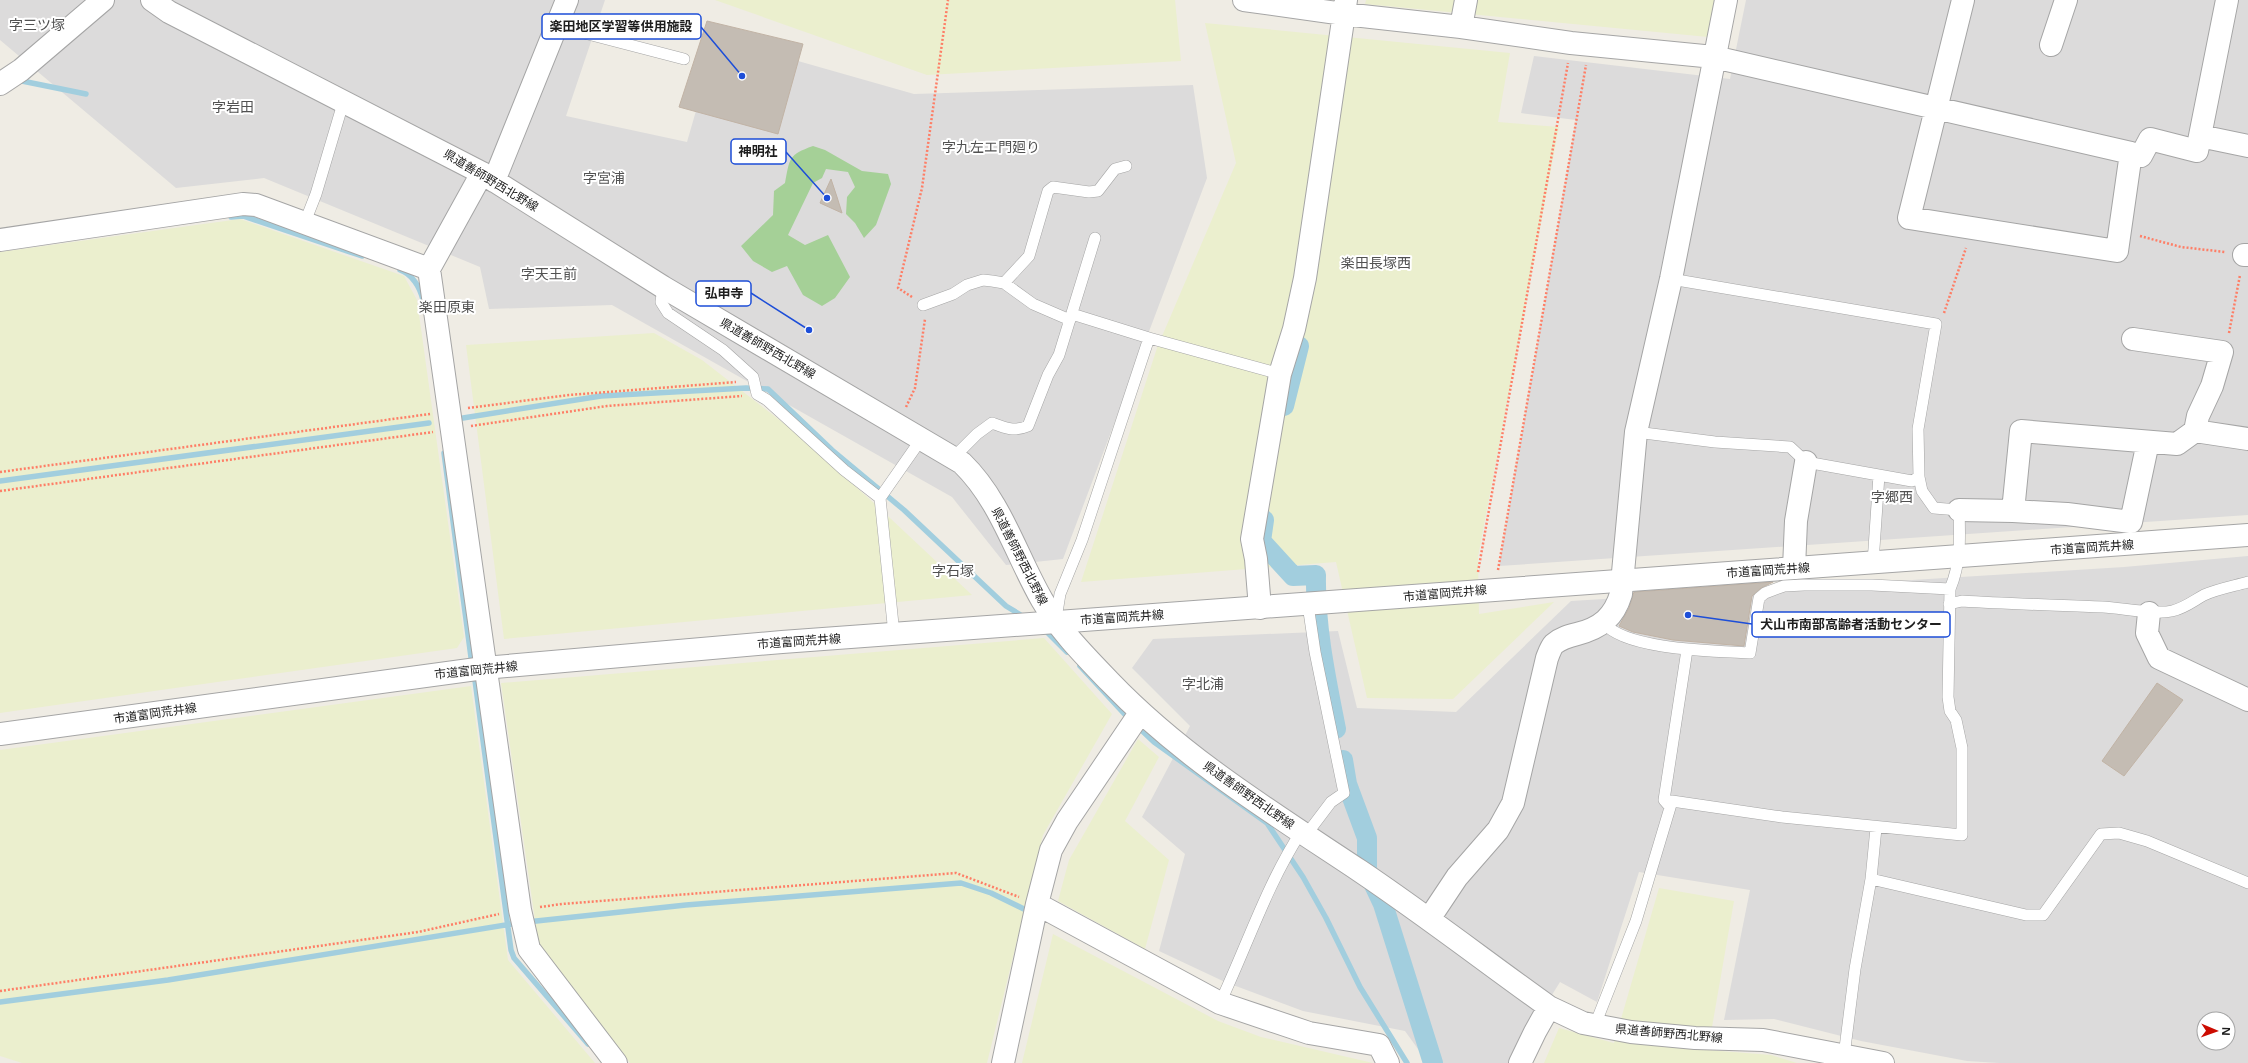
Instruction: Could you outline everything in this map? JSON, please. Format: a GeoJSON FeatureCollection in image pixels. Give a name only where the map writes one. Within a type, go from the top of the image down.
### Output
{"type":"FeatureCollection","features":[{"type":"Feature","properties":{"kind":"street"},"geometry":{"type":"LineString","coordinates":[[0,84],[21,70],[103,0]]}},
{"type":"Feature","properties":{"kind":"street","name":"県道善師野西北野線"},"geometry":{"type":"LineString","coordinates":[[152,0],[169,12],[344,100],[488,177],[663,288],[954,457],[975,475],[991,499],[1041,599],[1055,622],[1134,721],[1363,873],[1549,1007],[1583,1023],[1630,1032],[1695,1038],[1763,1040],[1883,1063]]}},
{"type":"Feature","properties":{"kind":"street"},"geometry":{"type":"LineString","coordinates":[[567,0],[557,26],[488,177],[429,269],[484,668],[511,912],[524,933],[529,949],[616,1063]]}},
{"type":"Feature","properties":{"kind":"street"},"geometry":{"type":"LineString","coordinates":[[1244,0],[1351,10],[1580,44],[1714,57],[1936,107],[2141,156],[2150,139],[2197,151],[2227,0]]}},
{"type":"Feature","properties":{"kind":"street"},"geometry":{"type":"LineString","coordinates":[[1461,26],[1466,0]]}},
{"type":"Feature","properties":{"kind":"street"},"geometry":{"type":"LineString","coordinates":[[1429,920],[1457,877],[1498,830],[1513,803],[1547,658],[1554,644],[1564,638],[1594,629],[1604,623],[1611,616],[1617,606],[1621,594],[1636,432],[1671,279],[1726,0]]}},
{"type":"Feature","properties":{"kind":"street"},"geometry":{"type":"LineString","coordinates":[[1963,0],[1908,218],[2117,251],[2131,153]]}},
{"type":"Feature","properties":{"kind":"street"},"geometry":{"type":"LineString","coordinates":[[2052,45],[2066,0]]}},
{"type":"Feature","properties":{"kind":"street"},"geometry":{"type":"LineString","coordinates":[[1260,608],[1256,559],[1252,539],[1280,374],[1294,329],[1305,278],[1351,10]]}},
{"type":"Feature","properties":{"kind":"street"},"geometry":{"type":"LineString","coordinates":[[2200,136],[2248,146]]}},
{"type":"Feature","properties":{"kind":"street"},"geometry":{"type":"LineString","coordinates":[[0,240],[243,204],[256,205],[305,222],[429,269]]}},
{"type":"Feature","properties":{"kind":"street"},"geometry":{"type":"LineString","coordinates":[[2013,511],[2022,431],[2177,444],[2195,431],[2198,416],[2212,386],[2222,352],[2133,339]]}},
{"type":"Feature","properties":{"kind":"street"},"geometry":{"type":"LineString","coordinates":[[2195,431],[2248,440]]}},
{"type":"Feature","properties":{"kind":"street"},"geometry":{"type":"LineString","coordinates":[[2133,544],[2131,522],[2148,442]]}},
{"type":"Feature","properties":{"kind":"street"},"geometry":{"type":"LineString","coordinates":[[1794,568],[1796,521],[1806,462]]}},
{"type":"Feature","properties":{"kind":"street"},"geometry":{"type":"LineString","coordinates":[[1959,510],[2067,514],[2131,522]]}},
{"type":"Feature","properties":{"kind":"street","name":"市道富岡荒井線"},"geometry":{"type":"LineString","coordinates":[[0,734],[484,668],[894,634],[2248,535]]}},
{"type":"Feature","properties":{"kind":"street"},"geometry":{"type":"LineString","coordinates":[[2149,613],[2148,633],[2159,658],[2248,700]]}},
{"type":"Feature","properties":{"kind":"street"},"geometry":{"type":"LineString","coordinates":[[1003,1063],[1035,914],[1051,850],[1067,822],[1134,721]]}},
{"type":"Feature","properties":{"kind":"street"},"geometry":{"type":"LineString","coordinates":[[1035,914],[1220,1003],[1309,1033],[1379,1045],[1388,1063]]}},
{"type":"Feature","properties":{"kind":"street"},"geometry":{"type":"LineString","coordinates":[[1520,1063],[1549,1007]]}},
{"type":"Feature","properties":{"kind":"lane"},"geometry":{"type":"LineString","coordinates":[[557,26],[684,59]]}},
{"type":"Feature","properties":{"kind":"lane"},"geometry":{"type":"LineString","coordinates":[[305,222],[316,194],[344,100]]}},
{"type":"Feature","properties":{"kind":"lane"},"geometry":{"type":"LineString","coordinates":[[1004,283],[1029,256],[1048,191],[1053,187],[1088,192],[1098,191],[1115,169],[1126,166]]}},
{"type":"Feature","properties":{"kind":"lane"},"geometry":{"type":"LineString","coordinates":[[954,457],[977,434],[992,423],[1009,430],[1020,429],[1028,426],[1048,375],[1059,355],[1095,238]]}},
{"type":"Feature","properties":{"kind":"lane"},"geometry":{"type":"LineString","coordinates":[[1595,1025],[1636,922],[1672,801],[1876,828],[1962,834],[1962,748],[1956,720],[1950,711],[1948,697],[1949,604],[1950,589],[1957,573],[1960,556],[1959,510],[1934,508],[1922,491],[1919,477],[1918,429],[1936,324],[1671,279]]}},
{"type":"Feature","properties":{"kind":"lane"},"geometry":{"type":"LineString","coordinates":[[923,305],[983,280],[1004,283],[1033,304],[1071,317],[1280,374]]}},
{"type":"Feature","properties":{"kind":"lane"},"geometry":{"type":"LineString","coordinates":[[663,288],[661,302],[668,313],[723,350],[753,377],[757,394],[767,400],[844,470],[880,498]]}},
{"type":"Feature","properties":{"kind":"lane"},"geometry":{"type":"LineString","coordinates":[[1055,622],[1060,594],[1082,540],[1149,338]]}},
{"type":"Feature","properties":{"kind":"lane"},"geometry":{"type":"LineString","coordinates":[[1636,432],[1715,442],[1790,447],[1806,462],[1912,481],[1919,477]]}},
{"type":"Feature","properties":{"kind":"lane"},"geometry":{"type":"LineString","coordinates":[[894,634],[880,498],[922,438]]}},
{"type":"Feature","properties":{"kind":"lane"},"geometry":{"type":"LineString","coordinates":[[1873,563],[1879,475]]}},
{"type":"Feature","properties":{"kind":"lane"},"geometry":{"type":"LineString","coordinates":[[1949,604],[1962,601],[2049,606],[2100,607],[2141,610],[2149,613],[2170,612],[2186,607],[2205,595],[2248,582]]}},
{"type":"Feature","properties":{"kind":"lane"},"geometry":{"type":"LineString","coordinates":[[1604,623],[1610,630],[1626,638],[1687,650],[1750,653],[1759,598],[1765,593],[1784,586],[1872,585],[1950,589]]}},
{"type":"Feature","properties":{"kind":"lane"},"geometry":{"type":"LineString","coordinates":[[1220,1003],[1259,914],[1292,846],[1331,802],[1344,793],[1316,660],[1315,604]]}},
{"type":"Feature","properties":{"kind":"lane"},"geometry":{"type":"LineString","coordinates":[[1670,807],[1664,800],[1687,650]]}},
{"type":"Feature","properties":{"kind":"lane"},"geometry":{"type":"LineString","coordinates":[[1844,1056],[1855,969],[1871,880],[1876,828]]}},
{"type":"Feature","properties":{"kind":"lane"},"geometry":{"type":"LineString","coordinates":[[1871,880],[2026,915],[2043,915],[2101,834],[2119,833],[2147,842],[2248,883]]}},
{"type":"Feature","properties":{"kind":"path"},"geometry":{"type":"LineString","coordinates":[[897,424],[915,388],[925,318],[923,305],[898,288],[922,188],[948,0]]}},
{"type":"Feature","properties":{"kind":"path"},"geometry":{"type":"LineString","coordinates":[[1484,590],[1580,44]]}},
{"type":"Feature","properties":{"kind":"path"},"geometry":{"type":"LineString","coordinates":[[1484,590],[1580,44]]}},
{"type":"Feature","properties":{"kind":"path"},"geometry":{"type":"LineString","coordinates":[[1936,324],[1942,320],[1959,272],[1972,228]]}},
{"type":"Feature","properties":{"kind":"path"},"geometry":{"type":"LineString","coordinates":[[2119,231],[2181,247],[2246,255],[2226,345],[2222,352]]}},
{"type":"Feature","properties":{"kind":"path"},"geometry":{"type":"LineString","coordinates":[[0,490],[451,420],[569,395],[754,380]]}},
{"type":"Feature","properties":{"kind":"path"},"geometry":{"type":"LineString","coordinates":[[0,472],[451,420],[757,394]]}},
{"type":"Feature","properties":{"kind":"path"},"geometry":{"type":"LineString","coordinates":[[0,991],[418,932],[511,912],[562,904],[956,873],[1035,914]]}},
{"type":"Feature","properties":{"kind":"shaded area"},"geometry":{"type":"Polygon","coordinates":[[[0,0],[605,0],[566,116],[687,142],[717,38],[914,94],[1193,85],[1207,178],[1063,559],[1006,565],[952,497],[612,305],[489,309],[480,267],[264,178],[176,188],[0,40],[0,0]]]}},
{"type":"Feature","properties":{"kind":"shaded area"},"geometry":{"type":"Polygon","coordinates":[[[1746,0],[2248,0],[2248,515],[1499,566],[1576,120],[1521,113],[1534,56],[1730,79],[1746,0]]]}},
{"type":"Feature","properties":{"kind":"shaded area"},"geometry":{"type":"Polygon","coordinates":[[[2248,556],[2248,1063],[1999,1063],[1967,1061],[1861,1041],[1774,1019],[1724,1020],[1750,890],[1639,872],[1597,1002],[1560,982],[1522,1043],[1514,1063],[1428,1063],[1405,1031],[1303,1011],[1225,982],[1159,951],[1185,854],[1142,817],[1190,726],[1132,668],[1153,639],[1338,631],[1357,708],[1456,712],[1571,601],[2124,567],[2248,556]]]}},
{"type":"Feature","properties":{"kind":"green space"},"geometry":{"type":"Polygon","coordinates":[[[715,0],[1175,0],[1181,61],[927,75],[715,0]]]}},
{"type":"Feature","properties":{"kind":"green space"},"geometry":{"type":"Polygon","coordinates":[[[1366,0],[1718,0],[1708,37],[1365,4],[1366,0]]]}},
{"type":"Feature","properties":{"kind":"green space"},"geometry":{"type":"Polygon","coordinates":[[[1205,23],[1510,53],[1498,122],[1559,127],[1478,557],[1479,614],[1554,602],[1453,699],[1367,698],[1336,562],[1081,582],[1157,348],[1236,163],[1205,23]]]}},
{"type":"Feature","properties":{"kind":"green space"},"geometry":{"type":"Polygon","coordinates":[[[813,146],[825,150],[862,171],[888,174],[891,184],[876,225],[864,238],[855,223],[846,214],[847,197],[855,187],[848,172],[826,169],[822,178],[813,183],[788,235],[805,245],[828,235],[850,277],[835,298],[822,306],[803,295],[787,266],[772,272],[753,261],[741,246],[773,215],[774,191],[785,183],[789,163],[794,155],[813,146]]]}},
{"type":"Feature","properties":{"kind":"green space"},"geometry":{"type":"Polygon","coordinates":[[[240,219],[404,276],[417,300],[464,637],[457,648],[0,713],[0,252],[240,219]]]}},
{"type":"Feature","properties":{"kind":"green space"},"geometry":{"type":"Polygon","coordinates":[[[654,333],[702,360],[786,425],[874,503],[972,595],[504,639],[466,345],[654,333]]]}},
{"type":"Feature","properties":{"kind":"green space"},"geometry":{"type":"Polygon","coordinates":[[[1044,638],[1112,714],[1043,835],[987,1063],[630,1063],[539,948],[501,683],[1044,638]]]}},
{"type":"Feature","properties":{"kind":"green space"},"geometry":{"type":"Polygon","coordinates":[[[471,686],[508,960],[595,1063],[22,1063],[0,1056],[0,750],[471,686]]]}},
{"type":"Feature","properties":{"kind":"green space"},"geometry":{"type":"Polygon","coordinates":[[[1138,739],[1159,757],[1125,821],[1169,860],[1145,949],[1058,901],[1069,860],[1138,739]]]}},
{"type":"Feature","properties":{"kind":"green space"},"geometry":{"type":"Polygon","coordinates":[[[1659,888],[1734,901],[1708,1050],[1771,1055],[1797,1063],[1544,1063],[1559,1028],[1614,1043],[1659,888]]]}},
{"type":"Feature","properties":{"kind":"green space"},"geometry":{"type":"Polygon","coordinates":[[[1053,934],[1218,1021],[1261,1037],[1373,1063],[1022,1063],[1053,934]]]}},
{"type":"Feature","properties":{"kind":"building"},"geometry":{"type":"Polygon","coordinates":[[[707,21],[803,44],[778,134],[679,107],[707,21]]]}},
{"type":"Feature","properties":{"kind":"building"},"geometry":{"type":"Polygon","coordinates":[[[831,179],[837,197],[842,213],[820,203],[831,179]]]}},
{"type":"Feature","properties":{"kind":"building"},"geometry":{"type":"Polygon","coordinates":[[[1773,582],[1761,588],[1752,596],[1744,646],[1673,640],[1633,632],[1619,626],[1629,608],[1634,592],[1773,582]]]}},
{"type":"Feature","properties":{"kind":"building"},"geometry":{"type":"Polygon","coordinates":[[[2157,683],[2183,700],[2124,776],[2102,761],[2157,683]]]}},
{"type":"Feature","properties":{"kind":"waterway"},"geometry":{"type":"LineString","coordinates":[[17,80],[86,94]]}},
{"type":"Feature","properties":{"kind":"waterway"},"geometry":{"type":"LineString","coordinates":[[231,217],[243,216],[362,256]]}},
{"type":"Feature","properties":{"kind":"waterway"},"geometry":{"type":"LineString","coordinates":[[400,270],[412,278],[420,290],[423,300]]}},
{"type":"Feature","properties":{"kind":"waterway"},"geometry":{"type":"LineString","coordinates":[[1284,406],[1299,346]]}},
{"type":"Feature","properties":{"kind":"waterway"},"geometry":{"type":"LineString","coordinates":[[463,418],[601,396],[746,388],[768,389],[832,450],[904,510],[1006,606],[1024,617]]}},
{"type":"Feature","properties":{"kind":"waterway"},"geometry":{"type":"LineString","coordinates":[[0,481],[429,423]]}},
{"type":"Feature","properties":{"kind":"waterway"},"geometry":{"type":"LineString","coordinates":[[444,453],[472,665]]}},
{"type":"Feature","properties":{"kind":"waterway"},"geometry":{"type":"LineString","coordinates":[[1264,520],[1261,541],[1293,576],[1316,575],[1319,633],[1336,729]]}},
{"type":"Feature","properties":{"kind":"waterway"},"geometry":{"type":"LineString","coordinates":[[1045,630],[1067,652]]}},
{"type":"Feature","properties":{"kind":"waterway"},"geometry":{"type":"LineString","coordinates":[[1080,666],[1130,720]]}},
{"type":"Feature","properties":{"kind":"waterway"},"geometry":{"type":"LineString","coordinates":[[474,673],[511,950],[514,958],[588,1044]]}},
{"type":"Feature","properties":{"kind":"waterway"},"geometry":{"type":"LineString","coordinates":[[1136,725],[1154,742],[1267,823],[1303,877],[1326,918],[1360,987],[1407,1063]]}},
{"type":"Feature","properties":{"kind":"waterway"},"geometry":{"type":"LineString","coordinates":[[1343,760],[1347,784],[1367,838],[1367,870],[1383,904],[1433,1063]]}},
{"type":"Feature","properties":{"kind":"waterway"},"geometry":{"type":"LineString","coordinates":[[527,922],[686,905],[961,883],[991,893],[1030,912]]}},
{"type":"Feature","properties":{"kind":"waterway"},"geometry":{"type":"LineString","coordinates":[[0,1002],[168,980],[518,923]]}},
{"type":"Feature","properties":{"kind":"place","name":"楽田地区学習等供用施設"},"geometry":{"type":"Point","coordinates":[742,76]}},
{"type":"Feature","properties":{"kind":"place","name":"神明社"},"geometry":{"type":"Point","coordinates":[827,198]}},
{"type":"Feature","properties":{"kind":"place","name":"弘申寺"},"geometry":{"type":"Point","coordinates":[809,330]}},
{"type":"Feature","properties":{"kind":"place","name":"犬山市南部高齢者活動センター"},"geometry":{"type":"Point","coordinates":[1688,615]}},
{"type":"Feature","properties":{"kind":"district","name":"字三ツ塚"},"geometry":{"type":"Point","coordinates":[37,24]}},
{"type":"Feature","properties":{"kind":"district","name":"字岩田"},"geometry":{"type":"Point","coordinates":[233,106]}},
{"type":"Feature","properties":{"kind":"district","name":"字九左エ門廻り"},"geometry":{"type":"Point","coordinates":[991,146]}},
{"type":"Feature","properties":{"kind":"district","name":"字宮浦"},"geometry":{"type":"Point","coordinates":[604,177]}},
{"type":"Feature","properties":{"kind":"district","name":"楽田長塚西"},"geometry":{"type":"Point","coordinates":[1376,262]}},
{"type":"Feature","properties":{"kind":"district","name":"字天王前"},"geometry":{"type":"Point","coordinates":[549,273]}},
{"type":"Feature","properties":{"kind":"district","name":"楽田原東"},"geometry":{"type":"Point","coordinates":[447,306]}},
{"type":"Feature","properties":{"kind":"district","name":"字郷西"},"geometry":{"type":"Point","coordinates":[1892,496]}},
{"type":"Feature","properties":{"kind":"district","name":"字石塚"},"geometry":{"type":"Point","coordinates":[953,570]}},
{"type":"Feature","properties":{"kind":"district","name":"字北浦"},"geometry":{"type":"Point","coordinates":[1203,683]}}]}
